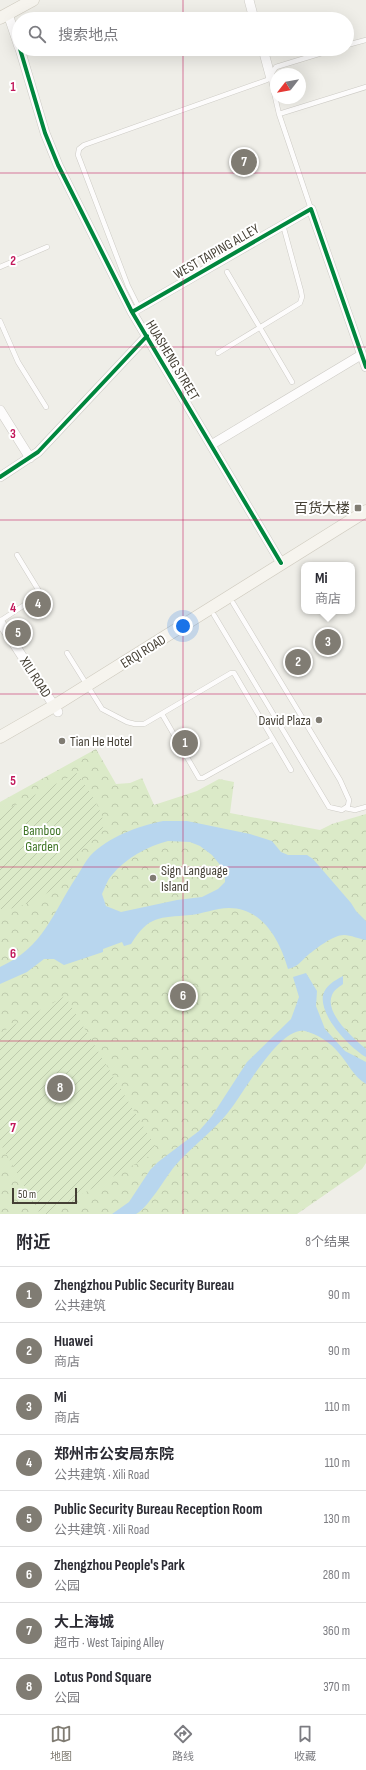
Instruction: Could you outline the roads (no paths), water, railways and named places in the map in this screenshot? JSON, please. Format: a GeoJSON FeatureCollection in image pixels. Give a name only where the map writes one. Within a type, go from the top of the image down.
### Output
{"type":"FeatureCollection","features":[{"type":"Feature","properties":{"kind":"main road"},"geometry":{"type":"LineString","coordinates":[[4,16],[33,0]]}},
{"type":"Feature","properties":{"kind":"main road","name":"ERQI ROAD"},"geometry":{"type":"LineString","coordinates":[[89,689],[281,563],[366,511]]}},
{"type":"Feature","properties":{"kind":"main road","name":"ERQI ROAD"},"geometry":{"type":"LineString","coordinates":[[0,746],[56,709],[214,615],[366,520]]}},
{"type":"Feature","properties":{"kind":"main road","name":"ERQI ROAD"},"geometry":{"type":"LineString","coordinates":[[0,737],[56,709]]}},
{"type":"Feature","properties":{"kind":"street"},"geometry":{"type":"LineString","coordinates":[[249,0],[252,12]]}},
{"type":"Feature","properties":{"kind":"street","name":"HUASHENG STREET"},"geometry":{"type":"LineString","coordinates":[[4,16],[12,33]]}},
{"type":"Feature","properties":{"kind":"street","name":"HUASHENG STREET"},"geometry":{"type":"LineString","coordinates":[[22,56],[45,134],[58,165],[136,310],[147,336],[281,563]]}},
{"type":"Feature","properties":{"kind":"street"},"geometry":{"type":"LineString","coordinates":[[265,56],[270,75]]}},
{"type":"Feature","properties":{"kind":"street"},"geometry":{"type":"LineString","coordinates":[[311,209],[316,218],[366,367]]}},
{"type":"Feature","properties":{"kind":"street","name":"WEST TAIPING ALLEY"},"geometry":{"type":"LineString","coordinates":[[136,310],[311,209]]}},
{"type":"Feature","properties":{"kind":"street"},"geometry":{"type":"LineString","coordinates":[[0,477],[38,452],[147,336]]}},
{"type":"Feature","properties":{"kind":"street"},"geometry":{"type":"LineString","coordinates":[[211,445],[361,355]]}},
{"type":"Feature","properties":{"kind":"street"},"geometry":{"type":"LineString","coordinates":[[0,410],[30,458]]}},
{"type":"Feature","properties":{"kind":"street","name":"XILI ROAD"},"geometry":{"type":"LineString","coordinates":[[0,621],[56,709]]}},
{"type":"Feature","properties":{"kind":"lane"},"geometry":{"type":"LineString","coordinates":[[354,44],[366,40]]}},
{"type":"Feature","properties":{"kind":"lane"},"geometry":{"type":"LineString","coordinates":[[275,68],[313,56]]}},
{"type":"Feature","properties":{"kind":"lane"},"geometry":{"type":"LineString","coordinates":[[136,310],[78,155],[79,149],[84,145],[267,80],[270,75]]}},
{"type":"Feature","properties":{"kind":"lane"},"geometry":{"type":"LineString","coordinates":[[279,114],[366,87]]}},
{"type":"Feature","properties":{"kind":"lane"},"geometry":{"type":"LineString","coordinates":[[277,104],[311,209]]}},
{"type":"Feature","properties":{"kind":"lane"},"geometry":{"type":"LineString","coordinates":[[218,353],[300,302],[302,297],[283,225]]}},
{"type":"Feature","properties":{"kind":"lane"},"geometry":{"type":"LineString","coordinates":[[0,267],[47,247]]}},
{"type":"Feature","properties":{"kind":"lane"},"geometry":{"type":"LineString","coordinates":[[227,272],[292,382]]}},
{"type":"Feature","properties":{"kind":"lane"},"geometry":{"type":"LineString","coordinates":[[0,321],[18,362],[46,406]]}},
{"type":"Feature","properties":{"kind":"lane"},"geometry":{"type":"LineString","coordinates":[[0,621],[38,596],[39,591],[17,555]]}},
{"type":"Feature","properties":{"kind":"lane"},"geometry":{"type":"LineString","coordinates":[[233,603],[340,780],[349,800],[348,806],[345,808]]}},
{"type":"Feature","properties":{"kind":"lane"},"geometry":{"type":"LineString","coordinates":[[214,615],[329,807],[342,810],[345,808],[355,810],[366,807]]}},
{"type":"Feature","properties":{"kind":"lane"},"geometry":{"type":"LineString","coordinates":[[67,653],[102,709],[135,724],[144,724],[231,673],[234,673],[291,770]]}},
{"type":"Feature","properties":{"kind":"lane"},"geometry":{"type":"LineString","coordinates":[[162,714],[199,778],[203,778],[273,739]]}},
{"type":"Feature","properties":{"kind":"water"},"geometry":{"type":"Polygon","coordinates":[[[163,821],[187,821],[250,834],[272,841],[281,852],[288,855],[307,855],[313,859],[366,921],[366,940],[347,935],[335,937],[325,942],[297,965],[288,969],[285,958],[275,937],[260,920],[241,909],[224,908],[156,920],[143,928],[131,944],[124,946],[122,942],[103,949],[103,952],[64,965],[54,959],[44,959],[27,972],[0,984],[0,967],[15,959],[27,950],[46,928],[90,856],[105,843],[114,838],[134,829],[163,821]],[[168,841],[160,843],[145,849],[124,863],[107,882],[102,894],[106,906],[121,912],[177,900],[202,897],[218,889],[225,882],[225,874],[221,866],[212,855],[200,846],[190,842],[168,841]]]}},
{"type":"Feature","properties":{"kind":"water"},"geometry":{"type":"Polygon","coordinates":[[[306,973],[317,991],[316,1006],[325,1029],[345,1051],[366,1062],[366,1084],[361,1081],[328,1042],[305,1031],[294,1033],[283,1040],[272,1051],[233,1107],[174,1167],[151,1200],[140,1211],[136,1214],[112,1214],[129,1202],[150,1170],[158,1162],[199,1131],[212,1116],[247,1062],[291,1019],[299,997],[293,977],[306,973]]]}},
{"type":"Feature","properties":{"kind":"water"},"geometry":{"type":"Polygon","coordinates":[[[343,976],[343,984],[335,990],[332,995],[332,1010],[354,1039],[366,1049],[366,1057],[359,1053],[344,1039],[331,1021],[323,1003],[323,995],[328,986],[343,976]]]}},
{"type":"Feature","properties":{"kind":"place","name":"大上海城"},"geometry":{"type":"Point","coordinates":[244,162]}},
{"type":"Feature","properties":{"kind":"place","name":"百货大楼"},"geometry":{"type":"Point","coordinates":[358,508]}},
{"type":"Feature","properties":{"kind":"place","name":"郑州市公安局东院"},"geometry":{"type":"Point","coordinates":[38,604]}},
{"type":"Feature","properties":{"kind":"place","name":"Public Security Bureau Reception Room"},"geometry":{"type":"Point","coordinates":[18,633]}},
{"type":"Feature","properties":{"kind":"place","name":"Mi"},"geometry":{"type":"Point","coordinates":[328,642]}},
{"type":"Feature","properties":{"kind":"place","name":"Huawei"},"geometry":{"type":"Point","coordinates":[298,662]}},
{"type":"Feature","properties":{"kind":"place","name":"David Plaza"},"geometry":{"type":"Point","coordinates":[319,720]}},
{"type":"Feature","properties":{"kind":"place","name":"Tian He Hotel"},"geometry":{"type":"Point","coordinates":[62,741]}},
{"type":"Feature","properties":{"kind":"place","name":"Zhengzhou Public Security Bureau"},"geometry":{"type":"Point","coordinates":[185,743]}},
{"type":"Feature","properties":{"kind":"place","name":"Sign Language Island"},"geometry":{"type":"Point","coordinates":[153,878]}},
{"type":"Feature","properties":{"kind":"place","name":"Zhengzhou People's Park"},"geometry":{"type":"Point","coordinates":[183,996]}},
{"type":"Feature","properties":{"kind":"place","name":"Lotus Pond Square"},"geometry":{"type":"Point","coordinates":[60,1088]}},
{"type":"Feature","properties":{"kind":"park label","name":"Bamboo Garden"},"geometry":{"type":"Point","coordinates":[42,838]}}]}
